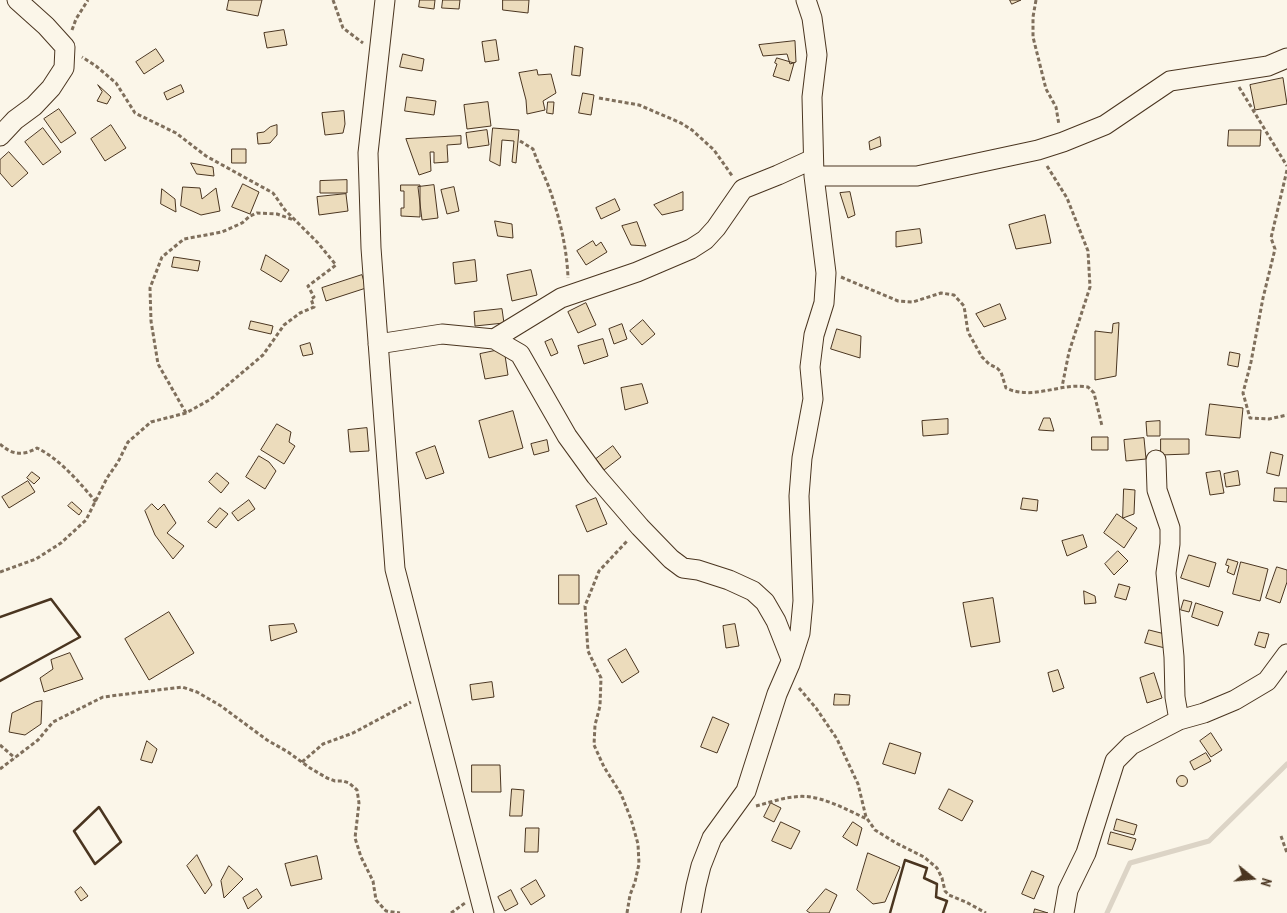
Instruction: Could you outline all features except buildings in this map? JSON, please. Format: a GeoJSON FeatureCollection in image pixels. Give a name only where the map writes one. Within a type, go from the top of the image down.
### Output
{"type":"FeatureCollection","features":[{"type":"Feature","properties":{"kind":"street"},"geometry":{"type":"LineString","coordinates":[[0,136],[15,120],[34,106],[52,88],[64,68],[65,47],[18,0]]}},
{"type":"Feature","properties":{"kind":"street"},"geometry":{"type":"LineString","coordinates":[[385,0],[368,154],[371,248],[395,569],[484,913]]}},
{"type":"Feature","properties":{"kind":"street"},"geometry":{"type":"LineString","coordinates":[[691,913],[701,866],[712,838],[746,791],[779,687],[791,662],[800,633],[803,600],[799,496],[802,458],[813,399],[810,367],[814,335],[824,303],[826,273],[814,167],[812,97],[816,55],[812,18],[806,0]]}},
{"type":"Feature","properties":{"kind":"street"},"geometry":{"type":"LineString","coordinates":[[494,339],[561,298],[637,272],[691,249],[705,240],[716,228],[743,189],[778,175],[814,167],[917,176],[1038,150],[1105,125],[1170,81],[1268,66],[1287,58]]}},
{"type":"Feature","properties":{"kind":"street"},"geometry":{"type":"LineString","coordinates":[[378,344],[442,334],[494,339],[520,354],[568,436],[596,476],[640,527],[671,559],[683,568],[698,570],[729,580],[753,591],[765,602],[776,621],[791,662]]}},
{"type":"Feature","properties":{"kind":"street"},"geometry":{"type":"LineString","coordinates":[[1156,460],[1158,490],[1170,528],[1166,573],[1174,657],[1174,697],[1179,720]]}},
{"type":"Feature","properties":{"kind":"street"},"geometry":{"type":"LineString","coordinates":[[1064,913],[1068,890],[1086,853],[1115,762],[1131,746],[1179,720],[1204,713],[1227,703],[1267,681],[1287,654]]}},
{"type":"Feature","properties":{"kind":"path"},"geometry":{"type":"LineString","coordinates":[[0,572],[36,559],[61,543],[86,520],[128,442],[151,422],[186,413],[211,399],[263,355],[284,324],[300,313],[314,307],[311,299],[314,297],[308,286],[336,265],[318,243],[285,210],[273,193],[206,156],[176,133],[135,113],[116,83],[96,66],[65,47],[76,19],[88,0]]}},
{"type":"Feature","properties":{"kind":"path"},"geometry":{"type":"LineString","coordinates":[[333,0],[344,28],[378,55]]}},
{"type":"Feature","properties":{"kind":"path"},"geometry":{"type":"LineString","coordinates":[[1036,0],[1032,37],[1046,90],[1056,108],[1063,142]]}},
{"type":"Feature","properties":{"kind":"path"},"geometry":{"type":"LineString","coordinates":[[1230,72],[1287,166]]}},
{"type":"Feature","properties":{"kind":"path"},"geometry":{"type":"LineString","coordinates":[[599,98],[639,105],[681,122],[714,150],[743,189]]}},
{"type":"Feature","properties":{"kind":"path"},"geometry":{"type":"LineString","coordinates":[[520,141],[533,149],[539,168],[550,191],[561,232],[567,257],[568,278],[561,298]]}},
{"type":"Feature","properties":{"kind":"path"},"geometry":{"type":"LineString","coordinates":[[1038,150],[1067,198],[1088,251],[1090,287],[1069,352],[1062,387]]}},
{"type":"Feature","properties":{"kind":"path"},"geometry":{"type":"LineString","coordinates":[[1287,170],[1271,238],[1275,249],[1243,393],[1250,418],[1269,419],[1287,416]]}},
{"type":"Feature","properties":{"kind":"path"},"geometry":{"type":"LineString","coordinates":[[186,413],[158,364],[151,321],[150,288],[162,257],[184,238],[222,232],[242,223],[256,213],[277,214],[297,221]]}},
{"type":"Feature","properties":{"kind":"path"},"geometry":{"type":"LineString","coordinates":[[826,273],[853,281],[898,301],[913,302],[941,293],[954,295],[964,306],[968,332],[982,357],[1001,372],[1006,388],[1014,391],[1042,393],[1062,387],[1080,385],[1088,387],[1094,393],[1102,426]]}},
{"type":"Feature","properties":{"kind":"path"},"geometry":{"type":"LineString","coordinates":[[0,444],[10,452],[21,454],[37,448],[44,452],[71,474],[96,502]]}},
{"type":"Feature","properties":{"kind":"path"},"geometry":{"type":"LineString","coordinates":[[628,913],[630,896],[639,864],[638,844],[621,794],[604,768],[594,745],[595,725],[600,706],[601,678],[588,651],[585,606],[599,571],[640,527]]}},
{"type":"Feature","properties":{"kind":"path"},"geometry":{"type":"LineString","coordinates":[[791,662],[796,685],[816,708],[837,739],[858,784],[867,819],[875,830],[924,857],[937,868],[945,891],[949,895],[986,913]]}},
{"type":"Feature","properties":{"kind":"path"},"geometry":{"type":"LineString","coordinates":[[0,769],[38,740],[53,722],[103,697],[182,688],[197,692],[221,706],[267,740],[327,778],[349,783],[357,790],[359,803],[354,838],[373,881],[376,900],[386,911],[400,913]]}},
{"type":"Feature","properties":{"kind":"path"},"geometry":{"type":"LineString","coordinates":[[302,762],[323,744],[353,733],[427,693]]}},
{"type":"Feature","properties":{"kind":"path"},"geometry":{"type":"LineString","coordinates":[[0,745],[15,758]]}},
{"type":"Feature","properties":{"kind":"path"},"geometry":{"type":"LineString","coordinates":[[753,807],[795,796],[812,797],[839,806],[867,819]]}},
{"type":"Feature","properties":{"kind":"path"},"geometry":{"type":"LineString","coordinates":[[1281,836],[1287,853]]}},
{"type":"Feature","properties":{"kind":"waterway"},"geometry":{"type":"LineString","coordinates":[[1107,913],[1130,863],[1209,841],[1287,764]]}},
{"type":"Feature","properties":{"kind":"wall"},"geometry":{"type":"LineString","coordinates":[[0,617],[51,599],[80,637],[0,681]]}},
{"type":"Feature","properties":{"kind":"wall"},"geometry":{"type":"LineString","coordinates":[[99,807],[121,842],[95,864],[74,831],[99,807]]}},
{"type":"Feature","properties":{"kind":"wall"},"geometry":{"type":"LineString","coordinates":[[890,913],[905,860],[927,868],[924,878],[937,884],[936,897],[947,901],[943,913]]}}]}
